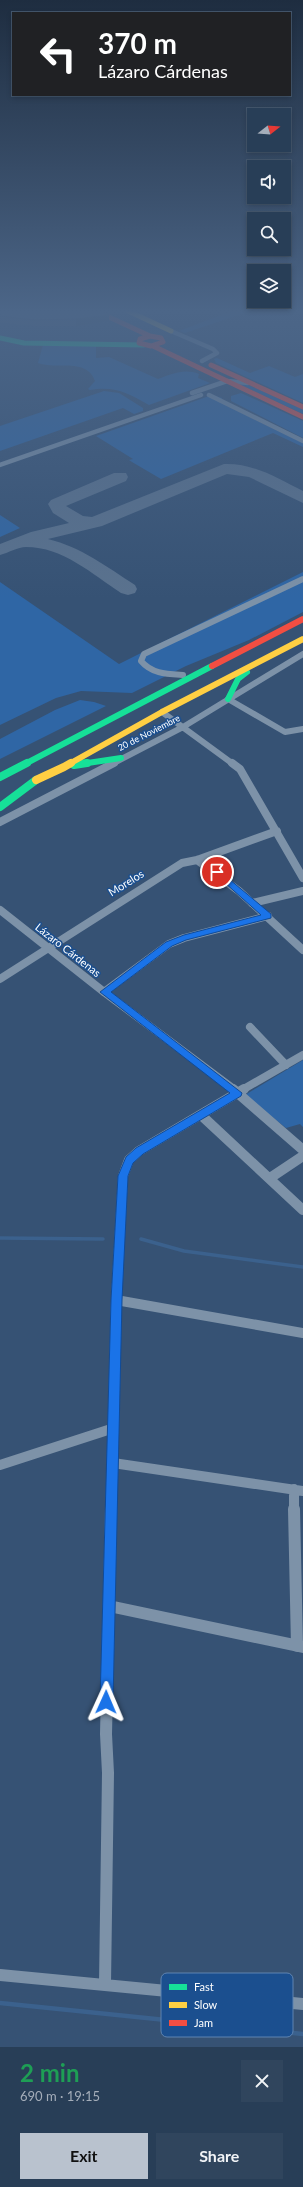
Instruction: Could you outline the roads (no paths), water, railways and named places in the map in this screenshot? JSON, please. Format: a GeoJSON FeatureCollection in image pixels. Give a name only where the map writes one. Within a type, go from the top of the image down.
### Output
{"type":"FeatureCollection","features":[{"type":"Feature","properties":{"kind":"main road"},"geometry":{"type":"LineString","coordinates":[[281,407],[303,417]]}},
{"type":"Feature","properties":{"kind":"main road"},"geometry":{"type":"LineString","coordinates":[[0,777],[303,619]]}},
{"type":"Feature","properties":{"kind":"main road"},"geometry":{"type":"LineString","coordinates":[[0,799],[64,767],[162,712],[303,639]]}},
{"type":"Feature","properties":{"kind":"main road"},"geometry":{"type":"LineString","coordinates":[[0,769],[183,675],[255,644]]}},
{"type":"Feature","properties":{"kind":"main road"},"geometry":{"type":"LineString","coordinates":[[228,699],[238,680],[260,661]]}},
{"type":"Feature","properties":{"kind":"main road"},"geometry":{"type":"LineString","coordinates":[[64,767],[121,758]]}},
{"type":"Feature","properties":{"kind":"main road"},"geometry":{"type":"LineString","coordinates":[[0,807],[36,780]]}},
{"type":"Feature","properties":{"kind":"street"},"geometry":{"type":"LineString","coordinates":[[145,414],[156,407]]}},
{"type":"Feature","properties":{"kind":"street"},"geometry":{"type":"LineString","coordinates":[[0,465],[167,407]]}},
{"type":"Feature","properties":{"kind":"street"},"geometry":{"type":"LineString","coordinates":[[233,407],[303,441]]}},
{"type":"Feature","properties":{"kind":"street"},"geometry":{"type":"LineString","coordinates":[[235,407],[240,410]]}},
{"type":"Feature","properties":{"kind":"street"},"geometry":{"type":"LineString","coordinates":[[183,675],[157,673],[146,668],[141,661],[144,654],[228,616],[303,579]]}},
{"type":"Feature","properties":{"kind":"street","name":"20 de Noviembre"},"geometry":{"type":"LineString","coordinates":[[0,822],[183,727],[303,654]]}},
{"type":"Feature","properties":{"kind":"street"},"geometry":{"type":"LineString","coordinates":[[228,699],[285,732],[303,729]]}},
{"type":"Feature","properties":{"kind":"street"},"geometry":{"type":"LineString","coordinates":[[162,712],[240,769],[303,878]]}},
{"type":"Feature","properties":{"kind":"street","name":"Morelos"},"geometry":{"type":"LineString","coordinates":[[0,979],[142,886],[182,863],[197,860],[276,831]]}},
{"type":"Feature","properties":{"kind":"street"},"geometry":{"type":"LineString","coordinates":[[294,861],[303,859]]}},
{"type":"Feature","properties":{"kind":"street"},"geometry":{"type":"LineString","coordinates":[[197,860],[217,872],[268,916],[303,950]]}},
{"type":"Feature","properties":{"kind":"street"},"geometry":{"type":"LineString","coordinates":[[252,903],[303,891]]}},
{"type":"Feature","properties":{"kind":"street","name":"Lázaro Cárdenas"},"geometry":{"type":"LineString","coordinates":[[0,910],[104,992],[238,1093],[303,1150]]}},
{"type":"Feature","properties":{"kind":"street"},"geometry":{"type":"LineString","coordinates":[[104,992],[169,944],[184,938],[268,916]]}},
{"type":"Feature","properties":{"kind":"street"},"geometry":{"type":"LineString","coordinates":[[250,1027],[286,1065]]}},
{"type":"Feature","properties":{"kind":"street"},"geometry":{"type":"LineString","coordinates":[[105,1984],[108,1773],[106,1734],[116,1300],[121,1188],[126,1167],[133,1156],[139,1151],[303,1054]]}},
{"type":"Feature","properties":{"kind":"street"},"geometry":{"type":"LineString","coordinates":[[201,1115],[303,1210]]}},
{"type":"Feature","properties":{"kind":"street"},"geometry":{"type":"LineString","coordinates":[[270,1178],[303,1156]]}},
{"type":"Feature","properties":{"kind":"street"},"geometry":{"type":"LineString","coordinates":[[116,1300],[303,1333]]}},
{"type":"Feature","properties":{"kind":"street"},"geometry":{"type":"LineString","coordinates":[[0,1464],[114,1428]]}},
{"type":"Feature","properties":{"kind":"street"},"geometry":{"type":"LineString","coordinates":[[109,1606],[300,1647],[298,1490],[113,1463]]}},
{"type":"Feature","properties":{"kind":"street"},"geometry":{"type":"LineString","coordinates":[[0,1975],[161,1990]]}},
{"type":"Feature","properties":{"kind":"street"},"geometry":{"type":"LineString","coordinates":[[293,2003],[303,2004]]}},
{"type":"Feature","properties":{"kind":"waterway"},"geometry":{"type":"LineString","coordinates":[[0,1238],[103,1239]]}},
{"type":"Feature","properties":{"kind":"waterway"},"geometry":{"type":"LineString","coordinates":[[141,1239],[184,1251],[303,1267]]}},
{"type":"Feature","properties":{"kind":"waterway"},"geometry":{"type":"LineString","coordinates":[[0,2003],[161,2019]]}},
{"type":"Feature","properties":{"kind":"waterway"},"geometry":{"type":"LineString","coordinates":[[293,2033],[303,2034]]}}]}
